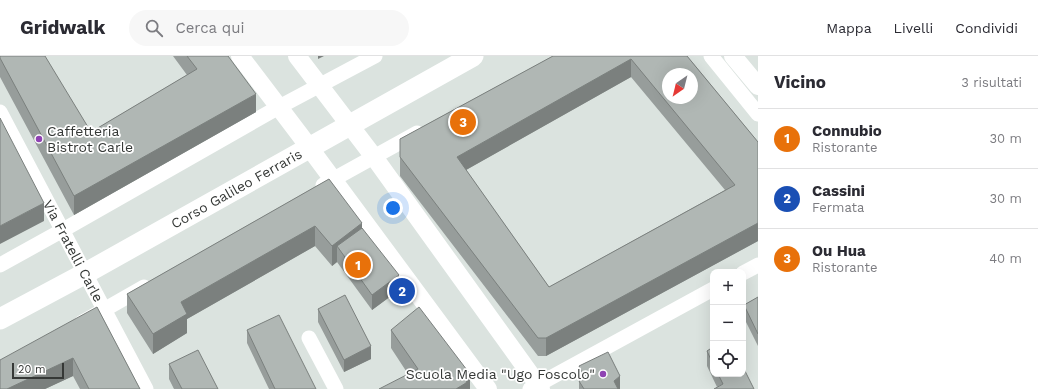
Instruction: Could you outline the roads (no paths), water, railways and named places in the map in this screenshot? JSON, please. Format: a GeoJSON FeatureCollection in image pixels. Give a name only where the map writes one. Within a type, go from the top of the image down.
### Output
{"type":"FeatureCollection","features":[{"type":"Feature","properties":{"kind":"main road","name":"Corso Galileo Ferraris"},"geometry":{"type":"LineString","coordinates":[[0,319],[86,273],[472,56]]}},
{"type":"Feature","properties":{"kind":"street"},"geometry":{"type":"LineString","coordinates":[[240,56],[488,389]]}},
{"type":"Feature","properties":{"kind":"street"},"geometry":{"type":"LineString","coordinates":[[297,56],[374,157],[536,388],[710,291]]}},
{"type":"Feature","properties":{"kind":"street"},"geometry":{"type":"LineString","coordinates":[[0,265],[279,107],[375,56]]}},
{"type":"Feature","properties":{"kind":"street"},"geometry":{"type":"LineString","coordinates":[[711,56],[758,114]]}},
{"type":"Feature","properties":{"kind":"street"},"geometry":{"type":"LineString","coordinates":[[733,56],[758,86]]}},
{"type":"Feature","properties":{"kind":"street","name":"Via Fratelli Carle"},"geometry":{"type":"LineString","coordinates":[[0,112],[146,389]]}},
{"type":"Feature","properties":{"kind":"street"},"geometry":{"type":"LineString","coordinates":[[309,193],[430,126]]}},
{"type":"Feature","properties":{"kind":"street"},"geometry":{"type":"LineString","coordinates":[[746,271],[758,264]]}},
{"type":"Feature","properties":{"kind":"street"},"geometry":{"type":"LineString","coordinates":[[67,331],[158,279]]}},
{"type":"Feature","properties":{"kind":"street"},"geometry":{"type":"LineString","coordinates":[[309,338],[336,389]]}},
{"type":"Feature","properties":{"kind":"place","name":"Ou Hua"},"geometry":{"type":"Point","coordinates":[463,122]}},
{"type":"Feature","properties":{"kind":"place","name":"Caffetteria Bistrot Carle"},"geometry":{"type":"Point","coordinates":[39,139]}},
{"type":"Feature","properties":{"kind":"place","name":"Connubio"},"geometry":{"type":"Point","coordinates":[358,265]}},
{"type":"Feature","properties":{"kind":"place","name":"Cassini"},"geometry":{"type":"Point","coordinates":[402,291]}},
{"type":"Feature","properties":{"kind":"place","name":"Scuola Media \"Ugo Foscolo\""},"geometry":{"type":"Point","coordinates":[603,374]}}]}
